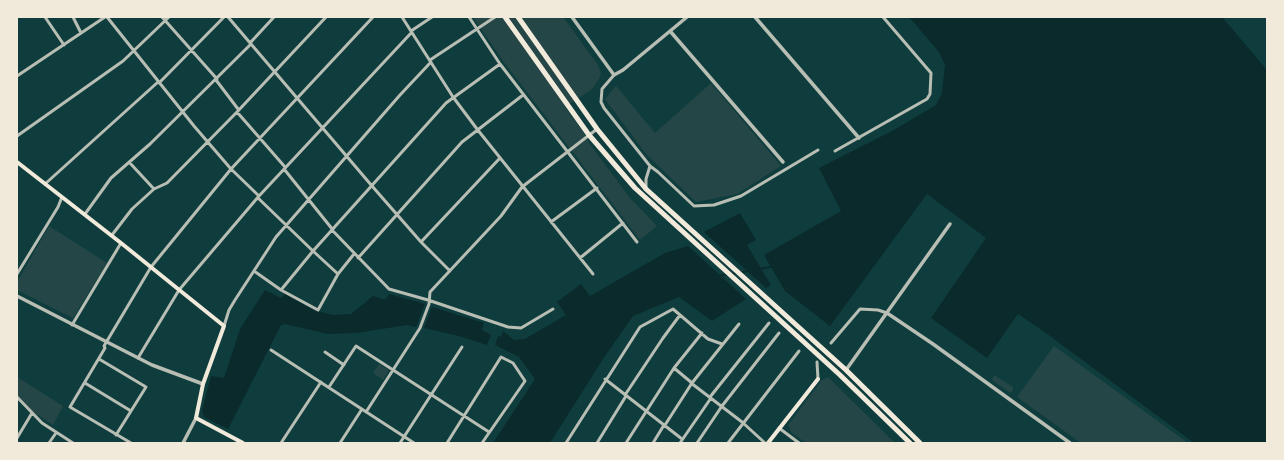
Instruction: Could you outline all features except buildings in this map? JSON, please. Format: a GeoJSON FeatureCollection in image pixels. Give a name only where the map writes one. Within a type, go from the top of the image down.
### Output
{"type":"FeatureCollection","features":[{"type":"Feature","properties":{"kind":"highway"},"geometry":{"type":"LineString","coordinates":[[505,17],[589,135],[635,188],[840,374],[910,443]]}},
{"type":"Feature","properties":{"kind":"highway"},"geometry":{"type":"LineString","coordinates":[[518,17],[597,129],[646,188],[687,227],[846,370],[920,443]]}},
{"type":"Feature","properties":{"kind":"main road"},"geometry":{"type":"LineString","coordinates":[[17,162],[112,235],[224,326],[203,384],[196,418],[243,443]]}},
{"type":"Feature","properties":{"kind":"main road"},"geometry":{"type":"LineString","coordinates":[[767,443],[818,378]]}},
{"type":"Feature","properties":{"kind":"street"},"geometry":{"type":"LineString","coordinates":[[44,17],[64,45]]}},
{"type":"Feature","properties":{"kind":"street"},"geometry":{"type":"LineString","coordinates":[[73,17],[81,33]]}},
{"type":"Feature","properties":{"kind":"street"},"geometry":{"type":"LineString","coordinates":[[17,69],[19,75],[106,17],[158,83],[231,169],[286,225],[338,274]]}},
{"type":"Feature","properties":{"kind":"street"},"geometry":{"type":"LineString","coordinates":[[162,17],[216,79],[259,139],[285,168],[308,200],[333,230],[354,254],[389,289],[428,300],[484,320],[513,328],[526,326],[553,310]]}},
{"type":"Feature","properties":{"kind":"street"},"geometry":{"type":"LineString","coordinates":[[17,136],[98,80],[134,52],[169,17]]}},
{"type":"Feature","properties":{"kind":"street"},"geometry":{"type":"LineString","coordinates":[[45,185],[158,83],[224,17]]}},
{"type":"Feature","properties":{"kind":"street"},"geometry":{"type":"LineString","coordinates":[[228,17],[396,214],[450,271]]}},
{"type":"Feature","properties":{"kind":"street"},"geometry":{"type":"LineString","coordinates":[[85,214],[111,178],[150,144],[216,79],[251,44],[274,17]]}},
{"type":"Feature","properties":{"kind":"street"},"geometry":{"type":"LineString","coordinates":[[112,235],[132,209],[154,189],[167,183],[326,17]]}},
{"type":"Feature","properties":{"kind":"street"},"geometry":{"type":"LineString","coordinates":[[131,443],[70,407],[99,359],[106,342],[151,266],[231,169],[373,17]]}},
{"type":"Feature","properties":{"kind":"street"},"geometry":{"type":"LineString","coordinates":[[402,17],[454,97],[477,129],[593,274]]}},
{"type":"Feature","properties":{"kind":"street"},"geometry":{"type":"LineString","coordinates":[[138,358],[179,290],[259,197],[411,32],[432,17]]}},
{"type":"Feature","properties":{"kind":"street"},"geometry":{"type":"LineString","coordinates":[[469,17],[500,64],[523,95],[569,151],[637,242]]}},
{"type":"Feature","properties":{"kind":"street"},"geometry":{"type":"LineString","coordinates":[[224,326],[229,310],[254,272],[254,268],[286,225],[400,95],[431,61],[495,17]]}},
{"type":"Feature","properties":{"kind":"street"},"geometry":{"type":"LineString","coordinates":[[572,17],[614,75]]}},
{"type":"Feature","properties":{"kind":"street"},"geometry":{"type":"LineString","coordinates":[[687,17],[614,75],[602,89],[602,102],[604,108],[650,166],[694,206],[714,205],[741,196],[818,150]]}},
{"type":"Feature","properties":{"kind":"street"},"geometry":{"type":"LineString","coordinates":[[756,17],[858,138]]}},
{"type":"Feature","properties":{"kind":"street"},"geometry":{"type":"LineString","coordinates":[[835,151],[927,98],[930,94],[931,73],[883,17]]}},
{"type":"Feature","properties":{"kind":"street"},"geometry":{"type":"LineString","coordinates":[[670,31],[783,162]]}},
{"type":"Feature","properties":{"kind":"street"},"geometry":{"type":"LineString","coordinates":[[280,290],[313,251],[454,97],[500,64]]}},
{"type":"Feature","properties":{"kind":"street"},"geometry":{"type":"LineString","coordinates":[[358,258],[445,160],[477,129],[523,95]]}},
{"type":"Feature","properties":{"kind":"street"},"geometry":{"type":"LineString","coordinates":[[366,412],[421,325],[429,304],[428,300],[430,292],[501,216],[522,186],[597,129]]}},
{"type":"Feature","properties":{"kind":"street"},"geometry":{"type":"LineString","coordinates":[[421,242],[500,158]]}},
{"type":"Feature","properties":{"kind":"street"},"geometry":{"type":"LineString","coordinates":[[128,162],[154,189]]}},
{"type":"Feature","properties":{"kind":"street"},"geometry":{"type":"LineString","coordinates":[[646,188],[646,179],[650,166]]}},
{"type":"Feature","properties":{"kind":"street"},"geometry":{"type":"LineString","coordinates":[[551,222],[597,188]]}},
{"type":"Feature","properties":{"kind":"street"},"geometry":{"type":"LineString","coordinates":[[17,274],[58,208],[62,197]]}},
{"type":"Feature","properties":{"kind":"street"},"geometry":{"type":"LineString","coordinates":[[580,258],[623,223]]}},
{"type":"Feature","properties":{"kind":"street"},"geometry":{"type":"LineString","coordinates":[[846,370],[950,224]]}},
{"type":"Feature","properties":{"kind":"street"},"geometry":{"type":"LineString","coordinates":[[72,325],[122,243]]}},
{"type":"Feature","properties":{"kind":"street"},"geometry":{"type":"LineString","coordinates":[[254,272],[280,290],[318,310],[338,274],[354,254]]}},
{"type":"Feature","properties":{"kind":"street"},"geometry":{"type":"LineString","coordinates":[[17,296],[138,358],[203,384]]}},
{"type":"Feature","properties":{"kind":"street"},"geometry":{"type":"LineString","coordinates":[[566,443],[605,379],[640,327],[673,309],[708,339],[722,344]]}},
{"type":"Feature","properties":{"kind":"street"},"geometry":{"type":"LineString","coordinates":[[831,344],[860,309],[878,310],[887,313],[933,344],[1070,443]]}},
{"type":"Feature","properties":{"kind":"street"},"geometry":{"type":"LineString","coordinates":[[597,443],[626,395],[663,338],[680,315]]}},
{"type":"Feature","properties":{"kind":"street"},"geometry":{"type":"LineString","coordinates":[[680,443],[710,397],[769,323]]}},
{"type":"Feature","properties":{"kind":"street"},"geometry":{"type":"LineString","coordinates":[[653,443],[692,383],[739,324]]}},
{"type":"Feature","properties":{"kind":"street"},"geometry":{"type":"LineString","coordinates":[[626,443],[674,368],[702,333]]}},
{"type":"Feature","properties":{"kind":"street"},"geometry":{"type":"LineString","coordinates":[[697,443],[722,406],[779,333]]}},
{"type":"Feature","properties":{"kind":"street"},"geometry":{"type":"LineString","coordinates":[[329,387],[356,346],[489,432]]}},
{"type":"Feature","properties":{"kind":"street"},"geometry":{"type":"LineString","coordinates":[[400,443],[462,347]]}},
{"type":"Feature","properties":{"kind":"street"},"geometry":{"type":"LineString","coordinates":[[271,350],[414,443]]}},
{"type":"Feature","properties":{"kind":"street"},"geometry":{"type":"LineString","coordinates":[[728,443],[742,422],[799,351]]}},
{"type":"Feature","properties":{"kind":"street"},"geometry":{"type":"LineString","coordinates":[[325,352],[344,365]]}},
{"type":"Feature","properties":{"kind":"street"},"geometry":{"type":"LineString","coordinates":[[446,443],[501,357],[513,363],[524,381],[482,443]]}},
{"type":"Feature","properties":{"kind":"street"},"geometry":{"type":"LineString","coordinates":[[99,359],[146,386],[116,435]]}},
{"type":"Feature","properties":{"kind":"street"},"geometry":{"type":"LineString","coordinates":[[817,362],[818,378]]}},
{"type":"Feature","properties":{"kind":"street"},"geometry":{"type":"LineString","coordinates":[[674,368],[767,443]]}},
{"type":"Feature","properties":{"kind":"street"},"geometry":{"type":"LineString","coordinates":[[605,379],[687,443]]}},
{"type":"Feature","properties":{"kind":"street"},"geometry":{"type":"LineString","coordinates":[[281,443],[321,382]]}},
{"type":"Feature","properties":{"kind":"street"},"geometry":{"type":"LineString","coordinates":[[85,383],[131,411]]}},
{"type":"Feature","properties":{"kind":"street"},"geometry":{"type":"LineString","coordinates":[[17,397],[32,413],[56,433],[73,443]]}},
{"type":"Feature","properties":{"kind":"street"},"geometry":{"type":"LineString","coordinates":[[340,443],[362,409]]}},
{"type":"Feature","properties":{"kind":"street"},"geometry":{"type":"LineString","coordinates":[[17,438],[32,413]]}},
{"type":"Feature","properties":{"kind":"street"},"geometry":{"type":"LineString","coordinates":[[183,443],[196,418]]}},
{"type":"Feature","properties":{"kind":"street"},"geometry":{"type":"LineString","coordinates":[[779,428],[799,443]]}},
{"type":"Feature","properties":{"kind":"street"},"geometry":{"type":"LineString","coordinates":[[50,443],[56,433]]}},
{"type":"Feature","properties":{"kind":"shaded area"},"geometry":{"type":"Polygon","coordinates":[[[473,17],[563,17],[598,65],[601,73],[592,89],[565,107],[584,133],[589,143],[630,198],[657,226],[640,240],[503,61],[473,17]]]}},
{"type":"Feature","properties":{"kind":"shaded area"},"geometry":{"type":"Polygon","coordinates":[[[909,17],[1222,17],[1267,70],[1267,443],[1194,443],[1046,333],[1018,314],[987,358],[931,318],[986,238],[927,194],[830,326],[785,291],[764,255],[841,211],[819,168],[894,130],[936,105],[942,93],[945,65],[939,52],[909,17]]]}},
{"type":"Feature","properties":{"kind":"shaded area"},"geometry":{"type":"Polygon","coordinates":[[[711,83],[781,166],[737,194],[696,202],[646,154],[605,99],[616,86],[655,133],[711,83]]]}},
{"type":"Feature","properties":{"kind":"shaded area"},"geometry":{"type":"Polygon","coordinates":[[[740,213],[756,240],[747,245],[771,285],[766,288],[704,232],[740,213]]]}},
{"type":"Feature","properties":{"kind":"shaded area"},"geometry":{"type":"Polygon","coordinates":[[[49,226],[107,263],[73,318],[17,290],[17,282],[49,226]]]}},
{"type":"Feature","properties":{"kind":"shaded area"},"geometry":{"type":"Polygon","coordinates":[[[688,246],[746,299],[712,321],[679,297],[633,316],[603,359],[550,443],[493,443],[535,379],[519,357],[495,345],[498,336],[501,337],[503,331],[514,340],[525,339],[566,315],[557,302],[581,284],[590,296],[665,253],[688,246]]]}},
{"type":"Feature","properties":{"kind":"shaded area"},"geometry":{"type":"Polygon","coordinates":[[[265,290],[281,298],[285,294],[313,310],[333,315],[351,314],[373,296],[386,300],[389,294],[425,304],[416,327],[407,325],[356,333],[328,334],[285,324],[281,325],[228,429],[204,417],[202,411],[211,376],[224,378],[240,329],[265,290]]]}},
{"type":"Feature","properties":{"kind":"shaded area"},"geometry":{"type":"Polygon","coordinates":[[[432,307],[484,323],[482,330],[491,335],[487,345],[459,336],[424,328],[432,307]]]}},
{"type":"Feature","properties":{"kind":"shaded area"},"geometry":{"type":"Polygon","coordinates":[[[1054,346],[1188,443],[1081,443],[1017,397],[1054,346]]]}},
{"type":"Feature","properties":{"kind":"shaded area"},"geometry":{"type":"Polygon","coordinates":[[[379,364],[389,370],[383,380],[373,373],[379,364]]]}},
{"type":"Feature","properties":{"kind":"shaded area"},"geometry":{"type":"Polygon","coordinates":[[[994,375],[1013,387],[1013,391],[1010,393],[992,380],[994,375]]]}},
{"type":"Feature","properties":{"kind":"shaded area"},"geometry":{"type":"Polygon","coordinates":[[[17,377],[63,406],[53,425],[32,411],[17,395],[17,377]]]}},
{"type":"Feature","properties":{"kind":"shaded area"},"geometry":{"type":"Polygon","coordinates":[[[828,377],[895,443],[806,443],[792,433],[788,425],[822,380],[828,377]]]}},
{"type":"Feature","properties":{"kind":"pier"},"geometry":{"type":"Polygon","coordinates":[[[687,244],[748,298],[748,300],[687,244]]]}},
{"type":"Feature","properties":{"kind":"waterway"},"geometry":{"type":"LineString","coordinates":[[759,269],[771,267]]}},
{"type":"Feature","properties":{"kind":"waterway"},"geometry":{"type":"LineString","coordinates":[[718,276],[749,271]]}}]}
